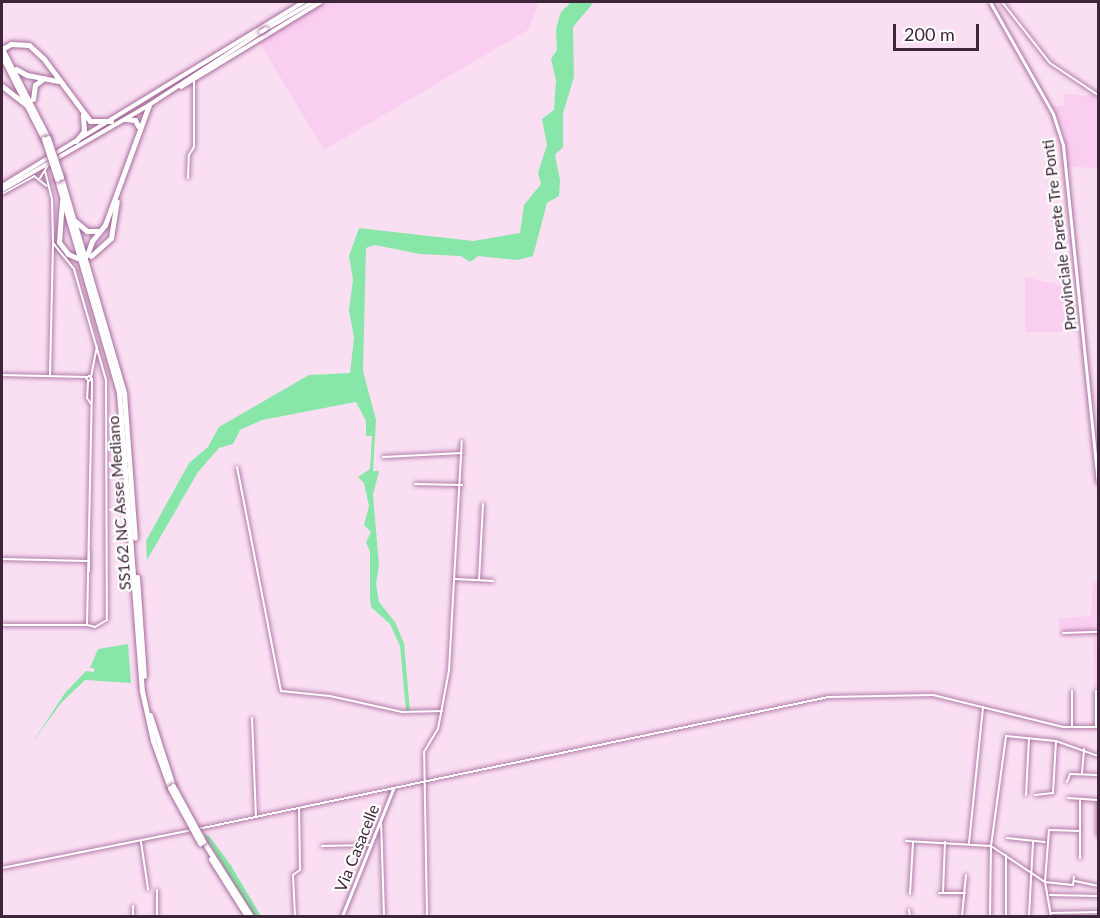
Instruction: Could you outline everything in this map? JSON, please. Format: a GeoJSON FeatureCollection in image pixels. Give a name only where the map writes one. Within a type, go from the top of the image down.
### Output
{"type":"FeatureCollection","features":[{"type":"Feature","properties":{"kind":"highway"},"geometry":{"type":"LineString","coordinates":[[2,52],[11,44],[28,45],[44,58],[82,113],[96,124],[111,121]]}},
{"type":"Feature","properties":{"kind":"highway","name":"SS162 NC Asse Mediano"},"geometry":{"type":"LineString","coordinates":[[2,52],[33,104],[46,138],[89,258],[107,334]]}},
{"type":"Feature","properties":{"kind":"highway","name":"SS162 NC Asse Mediano"},"geometry":{"type":"LineString","coordinates":[[2,52],[46,138]]}},
{"type":"Feature","properties":{"kind":"highway"},"geometry":{"type":"LineString","coordinates":[[10,63],[27,75],[45,77],[59,82]]}},
{"type":"Feature","properties":{"kind":"highway"},"geometry":{"type":"LineString","coordinates":[[33,104],[33,89],[45,77]]}},
{"type":"Feature","properties":{"kind":"highway"},"geometry":{"type":"LineString","coordinates":[[2,86],[21,100],[35,119]]}},
{"type":"Feature","properties":{"kind":"highway"},"geometry":{"type":"LineString","coordinates":[[89,258],[88,247],[100,230],[118,191],[138,128],[149,105]]}},
{"type":"Feature","properties":{"kind":"highway"},"geometry":{"type":"LineString","coordinates":[[76,141],[85,126],[82,113]]}},
{"type":"Feature","properties":{"kind":"highway"},"geometry":{"type":"LineString","coordinates":[[125,119],[135,120],[138,128]]}},
{"type":"Feature","properties":{"kind":"highway","name":"SS162 NC Asse Mediano"},"geometry":{"type":"LineString","coordinates":[[59,178],[61,191],[114,358],[124,422],[140,643],[154,738],[172,787],[247,916]]}},
{"type":"Feature","properties":{"kind":"highway"},"geometry":{"type":"LineString","coordinates":[[61,191],[59,242],[68,254],[77,258]]}},
{"type":"Feature","properties":{"kind":"highway"},"geometry":{"type":"LineString","coordinates":[[89,258],[111,238],[118,191]]}},
{"type":"Feature","properties":{"kind":"highway"},"geometry":{"type":"LineString","coordinates":[[74,220],[87,231],[100,230]]}},
{"type":"Feature","properties":{"kind":"highway","name":"SS162 NC Asse Mediano"},"geometry":{"type":"LineString","coordinates":[[202,842],[251,916]]}},
{"type":"Feature","properties":{"kind":"main road"},"geometry":{"type":"LineString","coordinates":[[2,190],[175,89],[304,2]]}},
{"type":"Feature","properties":{"kind":"main road"},"geometry":{"type":"LineString","coordinates":[[2,190],[76,141],[313,2]]}},
{"type":"Feature","properties":{"kind":"main road"},"geometry":{"type":"LineString","coordinates":[[175,89],[194,80],[262,31],[321,2]]}},
{"type":"Feature","properties":{"kind":"street","name":"Provinciale Parete Tre Ponti"},"geometry":{"type":"LineString","coordinates":[[990,2],[1048,104],[1063,145],[1098,482]]}},
{"type":"Feature","properties":{"kind":"street"},"geometry":{"type":"LineString","coordinates":[[1002,2],[1050,63],[1098,95]]}},
{"type":"Feature","properties":{"kind":"street"},"geometry":{"type":"LineString","coordinates":[[188,178],[189,155],[194,147],[194,80]]}},
{"type":"Feature","properties":{"kind":"street"},"geometry":{"type":"LineString","coordinates":[[40,178],[51,161]]}},
{"type":"Feature","properties":{"kind":"street"},"geometry":{"type":"LineString","coordinates":[[45,171],[53,243],[50,376]]}},
{"type":"Feature","properties":{"kind":"street"},"geometry":{"type":"LineString","coordinates":[[2,190],[29,178],[40,178]]}},
{"type":"Feature","properties":{"kind":"street"},"geometry":{"type":"LineString","coordinates":[[40,178],[48,188]]}},
{"type":"Feature","properties":{"kind":"street"},"geometry":{"type":"LineString","coordinates":[[2,625],[87,625],[95,627],[107,620],[106,380],[74,269],[53,243]]}},
{"type":"Feature","properties":{"kind":"street"},"geometry":{"type":"LineString","coordinates":[[87,625],[90,560],[91,404],[87,398],[97,347]]}},
{"type":"Feature","properties":{"kind":"street"},"geometry":{"type":"LineString","coordinates":[[2,375],[89,379]]}},
{"type":"Feature","properties":{"kind":"street"},"geometry":{"type":"LineString","coordinates":[[427,916],[424,748],[436,734],[442,711],[462,485],[462,441]]}},
{"type":"Feature","properties":{"kind":"street"},"geometry":{"type":"LineString","coordinates":[[383,457],[462,453]]}},
{"type":"Feature","properties":{"kind":"street"},"geometry":{"type":"LineString","coordinates":[[237,467],[281,691],[330,696],[402,712],[442,711]]}},
{"type":"Feature","properties":{"kind":"street"},"geometry":{"type":"LineString","coordinates":[[415,484],[462,485]]}},
{"type":"Feature","properties":{"kind":"street"},"geometry":{"type":"LineString","coordinates":[[479,580],[483,504]]}},
{"type":"Feature","properties":{"kind":"street"},"geometry":{"type":"LineString","coordinates":[[2,559],[90,560]]}},
{"type":"Feature","properties":{"kind":"street"},"geometry":{"type":"LineString","coordinates":[[455,579],[493,581]]}},
{"type":"Feature","properties":{"kind":"street"},"geometry":{"type":"LineString","coordinates":[[1063,633],[1098,632]]}},
{"type":"Feature","properties":{"kind":"street"},"geometry":{"type":"LineString","coordinates":[[1072,691],[1072,727]]}},
{"type":"Feature","properties":{"kind":"street"},"geometry":{"type":"LineString","coordinates":[[2,868],[393,789],[829,697],[933,695],[1072,727],[1097,727],[1096,691]]}},
{"type":"Feature","properties":{"kind":"street"},"geometry":{"type":"LineString","coordinates":[[969,843],[983,707]]}},
{"type":"Feature","properties":{"kind":"street"},"geometry":{"type":"LineString","coordinates":[[252,718],[256,817]]}},
{"type":"Feature","properties":{"kind":"street"},"geometry":{"type":"LineString","coordinates":[[990,916],[991,846],[1006,736],[1056,741],[1084,749],[1098,756]]}},
{"type":"Feature","properties":{"kind":"street"},"geometry":{"type":"LineString","coordinates":[[1026,795],[1029,737]]}},
{"type":"Feature","properties":{"kind":"street"},"geometry":{"type":"LineString","coordinates":[[1035,795],[1053,793],[1056,741]]}},
{"type":"Feature","properties":{"kind":"street"},"geometry":{"type":"LineString","coordinates":[[1082,774],[1084,749]]}},
{"type":"Feature","properties":{"kind":"street"},"geometry":{"type":"LineString","coordinates":[[1067,782],[1068,775],[1098,775]]}},
{"type":"Feature","properties":{"kind":"street","name":"Via Casacelle"},"geometry":{"type":"LineString","coordinates":[[342,916],[393,789]]}},
{"type":"Feature","properties":{"kind":"street"},"geometry":{"type":"LineString","coordinates":[[1068,798],[1098,800],[1098,836]]}},
{"type":"Feature","properties":{"kind":"street"},"geometry":{"type":"LineString","coordinates":[[1080,801],[1080,858]]}},
{"type":"Feature","properties":{"kind":"street"},"geometry":{"type":"LineString","coordinates":[[295,916],[293,875],[300,870],[299,808]]}},
{"type":"Feature","properties":{"kind":"street"},"geometry":{"type":"LineString","coordinates":[[381,820],[384,916]]}},
{"type":"Feature","properties":{"kind":"street"},"geometry":{"type":"LineString","coordinates":[[1080,831],[1049,830],[1045,882],[1050,895],[1051,915],[1098,912]]}},
{"type":"Feature","properties":{"kind":"street"},"geometry":{"type":"LineString","coordinates":[[1007,838],[1045,842]]}},
{"type":"Feature","properties":{"kind":"street"},"geometry":{"type":"LineString","coordinates":[[141,841],[148,889]]}},
{"type":"Feature","properties":{"kind":"street"},"geometry":{"type":"LineString","coordinates":[[906,841],[991,846],[1045,882],[1073,885],[1074,877]]}},
{"type":"Feature","properties":{"kind":"street"},"geometry":{"type":"LineString","coordinates":[[1029,916],[1033,841]]}},
{"type":"Feature","properties":{"kind":"street"},"geometry":{"type":"LineString","coordinates":[[913,842],[910,893],[914,892]]}},
{"type":"Feature","properties":{"kind":"street"},"geometry":{"type":"LineString","coordinates":[[945,842],[941,893],[965,893]]}},
{"type":"Feature","properties":{"kind":"street"},"geometry":{"type":"LineString","coordinates":[[322,846],[371,845]]}},
{"type":"Feature","properties":{"kind":"street"},"geometry":{"type":"LineString","coordinates":[[1006,855],[1006,916]]}},
{"type":"Feature","properties":{"kind":"street"},"geometry":{"type":"LineString","coordinates":[[963,916],[966,874]]}},
{"type":"Feature","properties":{"kind":"street"},"geometry":{"type":"LineString","coordinates":[[1075,881],[1098,886]]}},
{"type":"Feature","properties":{"kind":"street"},"geometry":{"type":"LineString","coordinates":[[157,890],[157,916]]}},
{"type":"Feature","properties":{"kind":"street"},"geometry":{"type":"LineString","coordinates":[[1050,895],[1098,896]]}},
{"type":"Feature","properties":{"kind":"street"},"geometry":{"type":"LineString","coordinates":[[133,906],[133,916]]}},
{"type":"Feature","properties":{"kind":"street"},"geometry":{"type":"LineString","coordinates":[[909,910],[910,916]]}},
{"type":"Feature","properties":{"kind":"shaded area"},"geometry":{"type":"Polygon","coordinates":[[[324,2],[539,2],[528,30],[324,150],[258,40],[324,2]]]}},
{"type":"Feature","properties":{"kind":"shaded area"},"geometry":{"type":"Polygon","coordinates":[[[1064,94],[1098,96],[1098,168],[1068,167],[1064,129],[1053,106],[1064,106],[1064,94]]]}},
{"type":"Feature","properties":{"kind":"shaded area"},"geometry":{"type":"Polygon","coordinates":[[[1025,277],[1072,288],[1076,332],[1025,332],[1025,277]]]}},
{"type":"Feature","properties":{"kind":"shaded area"},"geometry":{"type":"Polygon","coordinates":[[[1093,580],[1098,581],[1098,690],[1094,690],[1093,634],[1060,635],[1059,618],[1091,616],[1093,580]]]}},
{"type":"Feature","properties":{"kind":"green space"},"geometry":{"type":"Polygon","coordinates":[[[571,2],[594,2],[573,27],[574,77],[563,113],[563,147],[555,155],[560,180],[559,196],[547,203],[533,256],[518,260],[478,256],[470,262],[461,256],[420,254],[375,245],[366,248],[363,371],[376,420],[373,471],[379,471],[373,495],[379,565],[376,584],[379,602],[395,622],[404,643],[410,711],[406,711],[400,646],[390,624],[371,607],[370,552],[366,542],[371,532],[364,525],[369,506],[364,483],[358,477],[370,469],[372,436],[366,436],[366,421],[356,402],[262,420],[240,430],[233,444],[219,448],[198,472],[147,560],[146,541],[189,463],[208,447],[219,427],[309,375],[350,373],[354,338],[349,310],[353,280],[349,256],[359,228],[473,241],[520,233],[524,205],[541,184],[538,173],[547,145],[542,119],[554,110],[556,80],[551,59],[557,50],[556,29],[561,12],[571,2]]]}},
{"type":"Feature","properties":{"kind":"green space"},"geometry":{"type":"Polygon","coordinates":[[[128,644],[131,683],[85,680],[61,703],[32,743],[65,693],[86,671],[94,672],[94,668],[90,668],[98,649],[128,644]]]}},
{"type":"Feature","properties":{"kind":"green space"},"geometry":{"type":"Polygon","coordinates":[[[203,833],[209,836],[230,864],[261,916],[254,916],[203,833]]]}}]}
